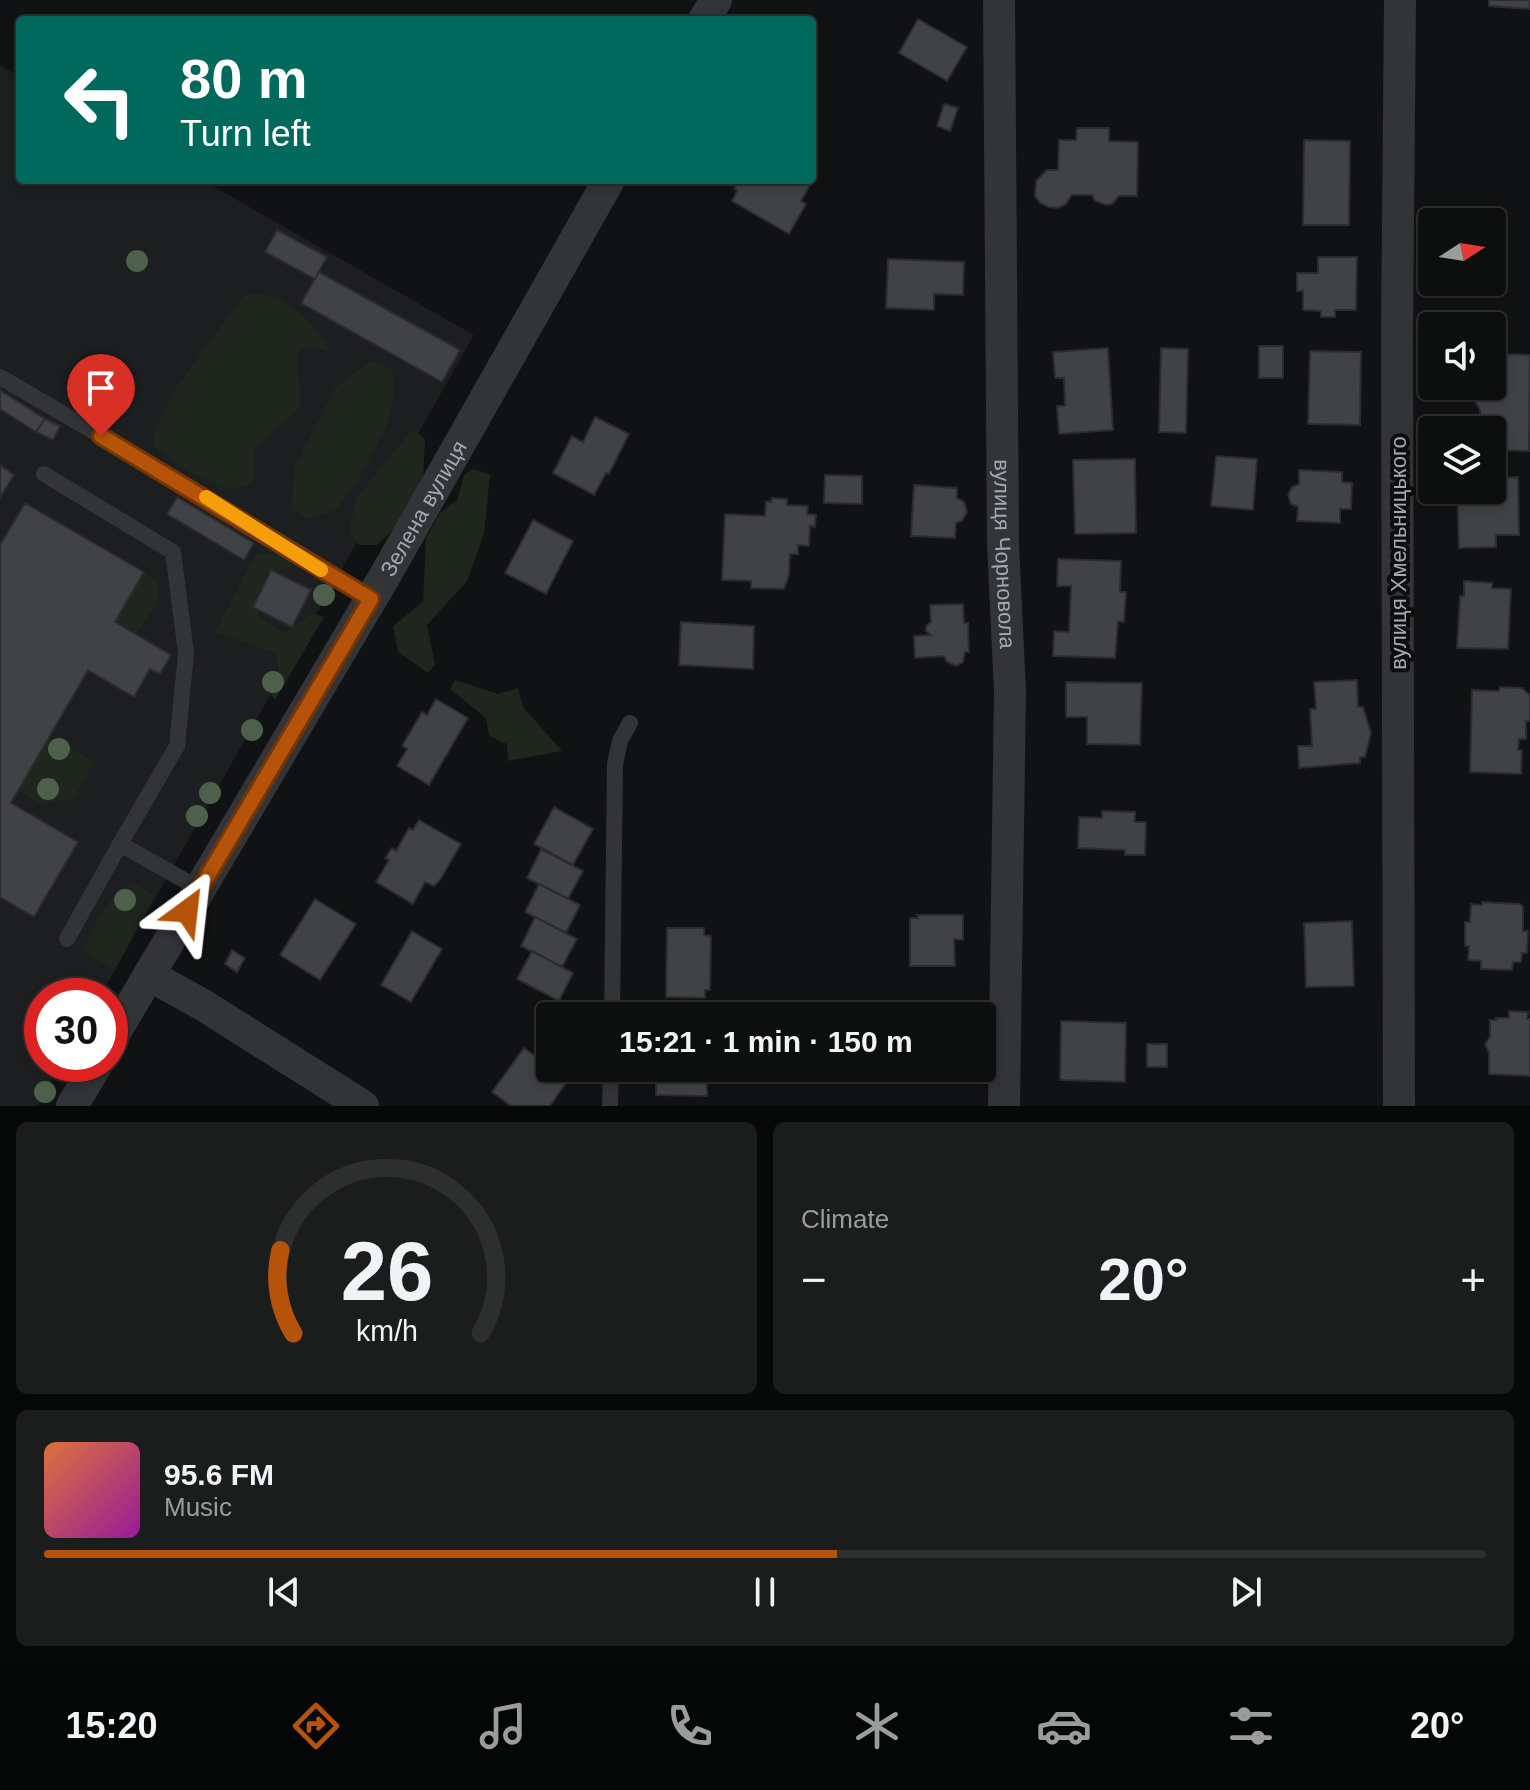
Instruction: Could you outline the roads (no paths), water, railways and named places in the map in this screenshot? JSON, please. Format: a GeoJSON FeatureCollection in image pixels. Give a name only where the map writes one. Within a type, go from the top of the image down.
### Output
{"type":"FeatureCollection","features":[{"type":"Feature","properties":{"kind":"street","name":"вулиця Чорновола"},"geometry":{"type":"LineString","coordinates":[[999,0],[1003,544],[1010,691],[1004,1106]]}},
{"type":"Feature","properties":{"kind":"street","name":"вулиця Хмельницького"},"geometry":{"type":"LineString","coordinates":[[1399,1106],[1397,337],[1400,0]]}},
{"type":"Feature","properties":{"kind":"street","name":"Зелена вулиця"},"geometry":{"type":"LineString","coordinates":[[128,1011],[371,599],[607,184]]}},
{"type":"Feature","properties":{"kind":"street"},"geometry":{"type":"LineString","coordinates":[[149,975],[203,1005],[363,1106]]}},
{"type":"Feature","properties":{"kind":"street"},"geometry":{"type":"LineString","coordinates":[[72,1106],[86,1082]]}},
{"type":"Feature","properties":{"kind":"lane"},"geometry":{"type":"LineString","coordinates":[[0,377],[201,494],[371,599]]}},
{"type":"Feature","properties":{"kind":"lane"},"geometry":{"type":"LineString","coordinates":[[44,474],[173,552],[186,653],[177,746],[67,939]]}},
{"type":"Feature","properties":{"kind":"lane"},"geometry":{"type":"LineString","coordinates":[[612,1002],[615,764],[620,741],[630,723]]}},
{"type":"Feature","properties":{"kind":"lane"},"geometry":{"type":"LineString","coordinates":[[120,844],[200,889]]}},
{"type":"Feature","properties":{"kind":"lane"},"geometry":{"type":"LineString","coordinates":[[610,1106],[611,1082]]}}]}
